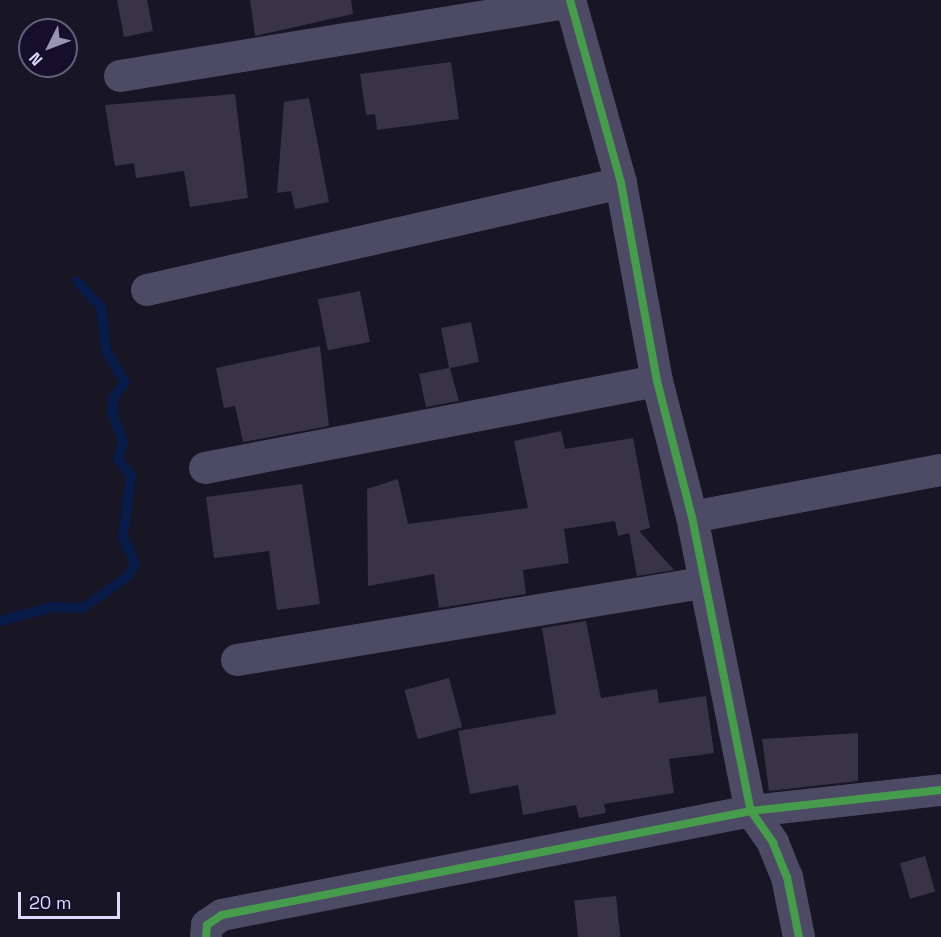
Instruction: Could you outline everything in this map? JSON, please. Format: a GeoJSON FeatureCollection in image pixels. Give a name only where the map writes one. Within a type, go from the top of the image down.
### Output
{"type":"FeatureCollection","features":[{"type":"Feature","properties":{"kind":"street"},"geometry":{"type":"LineString","coordinates":[[120,76],[570,1],[621,183],[657,381],[692,517],[751,812],[773,843],[787,877],[799,937]]}},
{"type":"Feature","properties":{"kind":"street"},"geometry":{"type":"LineString","coordinates":[[147,290],[621,183]]}},
{"type":"Feature","properties":{"kind":"street"},"geometry":{"type":"LineString","coordinates":[[205,468],[657,381]]}},
{"type":"Feature","properties":{"kind":"street"},"geometry":{"type":"LineString","coordinates":[[692,517],[941,470]]}},
{"type":"Feature","properties":{"kind":"street"},"geometry":{"type":"LineString","coordinates":[[237,660],[704,583]]}},
{"type":"Feature","properties":{"kind":"street"},"geometry":{"type":"LineString","coordinates":[[206,937],[207,925],[222,915],[751,812],[941,790]]}},
{"type":"Feature","properties":{"kind":"building"},"geometry":{"type":"Polygon","coordinates":[[[117,0],[147,0],[153,31],[124,37],[117,0]]]}},
{"type":"Feature","properties":{"kind":"building"},"geometry":{"type":"Polygon","coordinates":[[[250,0],[351,0],[353,14],[255,36],[250,0]]]}},
{"type":"Feature","properties":{"kind":"building"},"geometry":{"type":"Polygon","coordinates":[[[451,62],[459,119],[377,130],[375,114],[366,115],[360,74],[451,62]]]}},
{"type":"Feature","properties":{"kind":"building"},"geometry":{"type":"Polygon","coordinates":[[[235,94],[248,198],[190,207],[184,171],[136,178],[134,163],[115,166],[105,105],[235,94]]]}},
{"type":"Feature","properties":{"kind":"building"},"geometry":{"type":"Polygon","coordinates":[[[309,98],[329,202],[295,209],[291,191],[277,193],[284,102],[309,98]]]}},
{"type":"Feature","properties":{"kind":"building"},"geometry":{"type":"Polygon","coordinates":[[[360,291],[370,342],[328,350],[318,299],[360,291]]]}},
{"type":"Feature","properties":{"kind":"building"},"geometry":{"type":"Polygon","coordinates":[[[471,322],[479,362],[450,368],[459,401],[426,407],[419,374],[449,368],[441,328],[471,322]]]}},
{"type":"Feature","properties":{"kind":"building"},"geometry":{"type":"Polygon","coordinates":[[[320,346],[329,426],[243,442],[235,406],[224,408],[216,368],[320,346]]]}},
{"type":"Feature","properties":{"kind":"building"},"geometry":{"type":"Polygon","coordinates":[[[561,431],[565,449],[633,438],[650,528],[639,531],[674,570],[637,576],[629,533],[618,536],[615,521],[564,529],[569,563],[523,570],[526,594],[439,608],[434,574],[368,586],[367,489],[398,479],[408,524],[528,508],[514,441],[561,431]]]}},
{"type":"Feature","properties":{"kind":"building"},"geometry":{"type":"Polygon","coordinates":[[[302,484],[320,604],[277,610],[269,551],[214,558],[206,497],[302,484]]]}},
{"type":"Feature","properties":{"kind":"building"},"geometry":{"type":"Polygon","coordinates":[[[586,621],[601,698],[657,689],[659,703],[706,696],[714,753],[669,759],[674,793],[604,804],[606,813],[579,818],[576,805],[523,815],[518,785],[470,794],[458,731],[556,714],[542,628],[586,621]]]}},
{"type":"Feature","properties":{"kind":"building"},"geometry":{"type":"Polygon","coordinates":[[[449,678],[462,727],[418,739],[405,690],[449,678]]]}},
{"type":"Feature","properties":{"kind":"building"},"geometry":{"type":"Polygon","coordinates":[[[858,733],[858,781],[769,791],[762,739],[858,733]]]}},
{"type":"Feature","properties":{"kind":"building"},"geometry":{"type":"Polygon","coordinates":[[[925,856],[935,892],[910,899],[900,863],[925,856]]]}},
{"type":"Feature","properties":{"kind":"building"},"geometry":{"type":"Polygon","coordinates":[[[616,896],[620,937],[578,937],[574,900],[616,896]]]}},
{"type":"Feature","properties":{"kind":"waterway"},"geometry":{"type":"LineString","coordinates":[[0,621],[53,607],[83,608],[127,577],[135,563],[123,537],[131,476],[118,459],[123,440],[112,414],[113,398],[125,383],[106,350],[101,307],[77,281]]}},
{"type":"Feature","properties":{"kind":"cycle path"},"geometry":{"type":"LineString","coordinates":[[570,0],[621,183],[657,381],[692,517],[751,811],[773,843],[787,877],[799,937]]}},
{"type":"Feature","properties":{"kind":"cycle path"},"geometry":{"type":"LineString","coordinates":[[206,937],[207,925],[222,915],[751,811],[941,790]]}}]}
